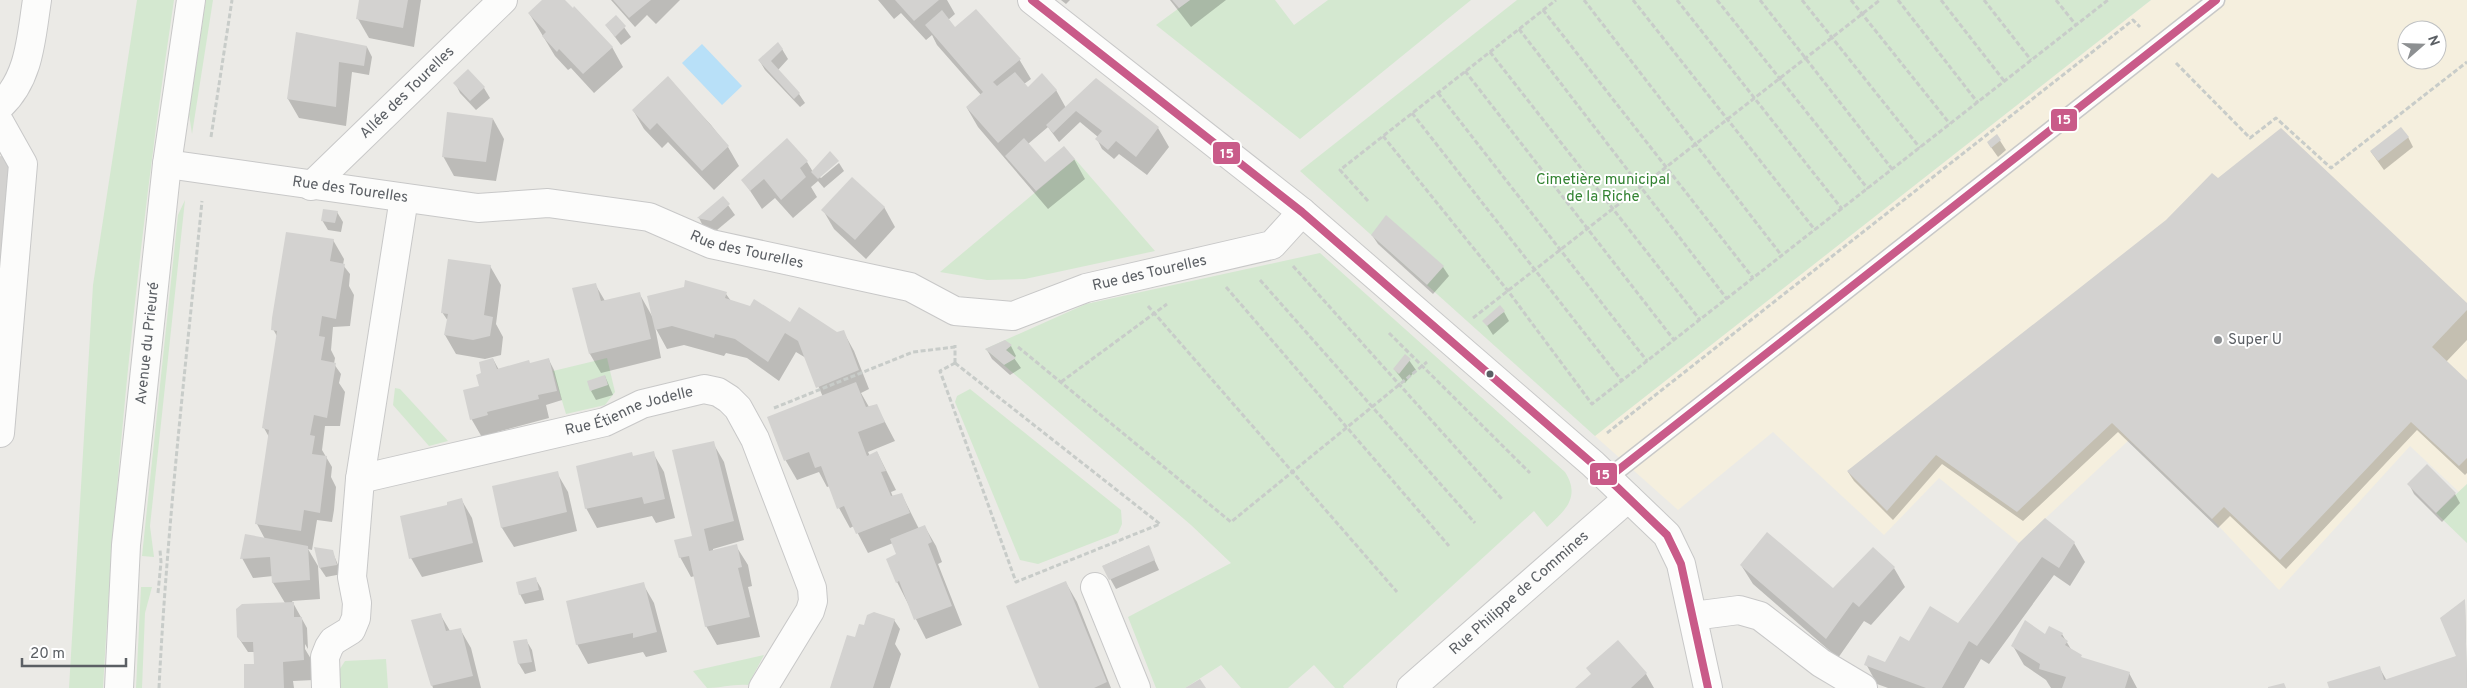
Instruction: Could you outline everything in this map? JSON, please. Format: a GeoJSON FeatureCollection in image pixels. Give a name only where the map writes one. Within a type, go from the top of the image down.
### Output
{"type":"FeatureCollection","features":[{"type":"Feature","properties":{"kind":"street"},"geometry":{"type":"LineString","coordinates":[[0,106],[17,84],[28,59],[37,0]]}},
{"type":"Feature","properties":{"kind":"street","name":"Avenue du Prieuré"},"geometry":{"type":"LineString","coordinates":[[119,688],[126,545],[167,164],[191,0]]}},
{"type":"Feature","properties":{"kind":"street","name":"Allée des Tourelles"},"geometry":{"type":"LineString","coordinates":[[311,186],[503,0]]}},
{"type":"Feature","properties":{"kind":"street"},"geometry":{"type":"LineString","coordinates":[[1032,0],[1302,212],[1581,454],[1667,535],[1681,564],[1708,688]]}},
{"type":"Feature","properties":{"kind":"street"},"geometry":{"type":"LineString","coordinates":[[0,123],[23,164],[0,433]]}},
{"type":"Feature","properties":{"kind":"street","name":"Rue des Tourelles"},"geometry":{"type":"LineString","coordinates":[[167,164],[311,186],[478,208],[548,203],[649,217],[711,244],[910,287],[955,312],[1013,316],[1086,288],[1272,245],[1302,212]]}},
{"type":"Feature","properties":{"kind":"street"},"geometry":{"type":"LineString","coordinates":[[326,688],[325,657],[328,647],[334,640],[351,630],[356,618],[357,603],[352,567],[360,479],[404,198]]}},
{"type":"Feature","properties":{"kind":"street","name":"Rue Étienne Jodelle"},"geometry":{"type":"LineString","coordinates":[[360,479],[605,422],[642,404],[704,388],[718,392],[729,399],[745,420],[812,588],[813,600],[810,611],[763,688]]}},
{"type":"Feature","properties":{"kind":"street","name":"Rue Philippe de Commines"},"geometry":{"type":"LineString","coordinates":[[1411,688],[1628,498]]}},
{"type":"Feature","properties":{"kind":"street"},"geometry":{"type":"LineString","coordinates":[[1095,587],[1136,688]]}},
{"type":"Feature","properties":{"kind":"street"},"geometry":{"type":"LineString","coordinates":[[1693,616],[1739,610],[1760,616],[1821,664],[1862,688]]}},
{"type":"Feature","properties":{"kind":"lane"},"geometry":{"type":"LineString","coordinates":[[1608,478],[2216,0]]}},
{"type":"Feature","properties":{"kind":"path"},"geometry":{"type":"LineString","coordinates":[[159,688],[162,623],[180,415],[202,199],[208,171],[232,0]]}},
{"type":"Feature","properties":{"kind":"path"},"geometry":{"type":"LineString","coordinates":[[1368,201],[1340,170],[1556,0]]}},
{"type":"Feature","properties":{"kind":"path"},"geometry":{"type":"LineString","coordinates":[[1584,0],[1782,256]]}},
{"type":"Feature","properties":{"kind":"path"},"geometry":{"type":"LineString","coordinates":[[1634,0],[1815,230]]}},
{"type":"Feature","properties":{"kind":"path"},"geometry":{"type":"LineString","coordinates":[[1677,0],[1842,209]]}},
{"type":"Feature","properties":{"kind":"path"},"geometry":{"type":"LineString","coordinates":[[1717,0],[1868,189]]}},
{"type":"Feature","properties":{"kind":"path"},"geometry":{"type":"LineString","coordinates":[[1760,0],[1892,169]]}},
{"type":"Feature","properties":{"kind":"path"},"geometry":{"type":"LineString","coordinates":[[1802,0],[1920,148]]}},
{"type":"Feature","properties":{"kind":"path"},"geometry":{"type":"LineString","coordinates":[[1851,0],[1950,124]]}},
{"type":"Feature","properties":{"kind":"path"},"geometry":{"type":"LineString","coordinates":[[1016,345],[1232,522],[1435,355],[1448,338],[1880,0]]}},
{"type":"Feature","properties":{"kind":"path"},"geometry":{"type":"LineString","coordinates":[[1898,0],[1978,103]]}},
{"type":"Feature","properties":{"kind":"path"},"geometry":{"type":"LineString","coordinates":[[1940,0],[2005,82]]}},
{"type":"Feature","properties":{"kind":"path"},"geometry":{"type":"LineString","coordinates":[[1984,0],[2031,60]]}},
{"type":"Feature","properties":{"kind":"path"},"geometry":{"type":"LineString","coordinates":[[2056,0],[2076,25]]}},
{"type":"Feature","properties":{"kind":"path"},"geometry":{"type":"LineString","coordinates":[[1383,136],[1508,291],[1592,404],[2106,1]]}},
{"type":"Feature","properties":{"kind":"path"},"geometry":{"type":"LineString","coordinates":[[1543,10],[1753,278]]}},
{"type":"Feature","properties":{"kind":"path"},"geometry":{"type":"LineString","coordinates":[[1581,454],[2133,20],[2250,138],[2276,118],[2331,168],[2467,62]]}},
{"type":"Feature","properties":{"kind":"path"},"geometry":{"type":"LineString","coordinates":[[1519,30],[1727,299]]}},
{"type":"Feature","properties":{"kind":"path"},"geometry":{"type":"LineString","coordinates":[[1490,52],[1700,320]]}},
{"type":"Feature","properties":{"kind":"path"},"geometry":{"type":"LineString","coordinates":[[1466,71],[1674,340]]}},
{"type":"Feature","properties":{"kind":"path"},"geometry":{"type":"LineString","coordinates":[[1438,93],[1647,361]]}},
{"type":"Feature","properties":{"kind":"path"},"geometry":{"type":"LineString","coordinates":[[1412,113],[1622,382]]}},
{"type":"Feature","properties":{"kind":"path"},"geometry":{"type":"LineString","coordinates":[[1288,260],[1502,499]]}},
{"type":"Feature","properties":{"kind":"path"},"geometry":{"type":"LineString","coordinates":[[1256,276],[1475,523]]}},
{"type":"Feature","properties":{"kind":"path"},"geometry":{"type":"LineString","coordinates":[[1125,279],[1397,592]]}},
{"type":"Feature","properties":{"kind":"path"},"geometry":{"type":"LineString","coordinates":[[1222,283],[1449,546]]}},
{"type":"Feature","properties":{"kind":"path"},"geometry":{"type":"LineString","coordinates":[[1061,382],[1169,302]]}},
{"type":"Feature","properties":{"kind":"path"},"geometry":{"type":"LineString","coordinates":[[1387,331],[1530,473]]}},
{"type":"Feature","properties":{"kind":"path"},"geometry":{"type":"LineString","coordinates":[[745,420],[913,352],[955,347]]}},
{"type":"Feature","properties":{"kind":"path"},"geometry":{"type":"LineString","coordinates":[[955,363],[1160,524],[1016,582],[940,371],[955,363]]}},
{"type":"Feature","properties":{"kind":"shaded area"},"geometry":{"type":"Polygon","coordinates":[[[2151,0],[2467,0],[2467,484],[2459,492],[2410,446],[2279,590],[2212,519],[2129,440],[2019,543],[1939,478],[1884,535],[1773,432],[1678,510],[1595,436],[2151,0]]]}},
{"type":"Feature","properties":{"kind":"green space"},"geometry":{"type":"Polygon","coordinates":[[[137,0],[174,0],[150,171],[122,429],[103,688],[69,688],[93,285],[137,0]]]}},
{"type":"Feature","properties":{"kind":"green space"},"geometry":{"type":"Polygon","coordinates":[[[206,0],[213,0],[192,134],[189,114],[206,0]]]}},
{"type":"Feature","properties":{"kind":"green space"},"geometry":{"type":"Polygon","coordinates":[[[1190,0],[1275,0],[1294,25],[1328,0],[1471,0],[1300,139],[1156,25],[1190,0]]]}},
{"type":"Feature","properties":{"kind":"green space","name":"Cimetière municipal de la Riche"},"geometry":{"type":"Polygon","coordinates":[[[1517,0],[2151,0],[1595,436],[1300,171],[1517,0]]]}},
{"type":"Feature","properties":{"kind":"green space"},"geometry":{"type":"Polygon","coordinates":[[[1075,159],[1155,251],[1025,279],[987,280],[940,272],[1075,159]]]}},
{"type":"Feature","properties":{"kind":"green space"},"geometry":{"type":"Polygon","coordinates":[[[185,200],[150,526],[154,557],[142,556],[178,215],[185,200]]]}},
{"type":"Feature","properties":{"kind":"green space"},"geometry":{"type":"Polygon","coordinates":[[[1320,253],[1565,472],[1570,481],[1571,496],[1569,503],[1547,527],[1534,511],[1343,686],[1344,688],[1335,688],[1314,665],[1288,688],[1241,688],[1221,665],[1185,688],[1156,688],[1128,617],[1231,563],[1191,525],[985,349],[1086,304],[1320,253]]]}},
{"type":"Feature","properties":{"kind":"green space"},"geometry":{"type":"Polygon","coordinates":[[[607,358],[615,392],[605,405],[566,414],[553,371],[607,358]]]}},
{"type":"Feature","properties":{"kind":"green space"},"geometry":{"type":"Polygon","coordinates":[[[395,388],[400,389],[448,441],[429,446],[393,405],[395,388]]]}},
{"type":"Feature","properties":{"kind":"green space"},"geometry":{"type":"Polygon","coordinates":[[[970,389],[1121,510],[1122,524],[1118,533],[1038,564],[1020,560],[955,402],[957,396],[970,389]]]}},
{"type":"Feature","properties":{"kind":"green space"},"geometry":{"type":"Polygon","coordinates":[[[2467,484],[2467,543],[2436,513],[2467,484]]]}},
{"type":"Feature","properties":{"kind":"green space"},"geometry":{"type":"Polygon","coordinates":[[[141,587],[152,587],[145,613],[142,688],[136,688],[141,587]]]}},
{"type":"Feature","properties":{"kind":"green space"},"geometry":{"type":"Polygon","coordinates":[[[764,655],[748,685],[707,688],[693,671],[764,655]]]}},
{"type":"Feature","properties":{"kind":"green space"},"geometry":{"type":"Polygon","coordinates":[[[386,659],[388,688],[339,688],[338,672],[345,661],[386,659]]]}},
{"type":"Feature","properties":{"kind":"water"},"geometry":{"type":"Polygon","coordinates":[[[702,44],[742,86],[722,105],[682,63],[702,44]]]}},
{"type":"Feature","properties":{"kind":"building"},"geometry":{"type":"Polygon","coordinates":[[[359,0],[408,0],[403,28],[356,19],[359,0]]]}},
{"type":"Feature","properties":{"kind":"building"},"geometry":{"type":"Polygon","coordinates":[[[542,0],[565,0],[573,8],[574,6],[613,47],[583,74],[559,49],[557,52],[542,36],[546,32],[528,13],[542,0]]]}},
{"type":"Feature","properties":{"kind":"building"},"geometry":{"type":"Polygon","coordinates":[[[613,0],[651,0],[629,18],[613,0]]]}},
{"type":"Feature","properties":{"kind":"building"},"geometry":{"type":"Polygon","coordinates":[[[895,0],[939,0],[914,21],[895,0]]]}},
{"type":"Feature","properties":{"kind":"building"},"geometry":{"type":"Polygon","coordinates":[[[1172,0],[1190,0],[1179,8],[1172,0]]]}},
{"type":"Feature","properties":{"kind":"building"},"geometry":{"type":"Polygon","coordinates":[[[976,9],[1021,59],[993,82],[997,86],[1015,72],[1028,87],[1042,73],[1057,90],[998,143],[966,107],[983,92],[925,25],[942,10],[955,27],[976,9]]]}},
{"type":"Feature","properties":{"kind":"building"},"geometry":{"type":"Polygon","coordinates":[[[616,15],[626,26],[615,37],[605,25],[616,15]]]}},
{"type":"Feature","properties":{"kind":"building"},"geometry":{"type":"Polygon","coordinates":[[[296,32],[367,46],[364,66],[339,62],[336,107],[287,99],[296,32]]]}},
{"type":"Feature","properties":{"kind":"building"},"geometry":{"type":"Polygon","coordinates":[[[778,42],[783,49],[771,61],[800,93],[794,99],[758,60],[778,42]]]}},
{"type":"Feature","properties":{"kind":"building"},"geometry":{"type":"Polygon","coordinates":[[[468,69],[485,87],[470,101],[453,83],[468,69]]]}},
{"type":"Feature","properties":{"kind":"building"},"geometry":{"type":"Polygon","coordinates":[[[668,76],[729,146],[702,171],[657,123],[650,130],[632,110],[668,76]]]}},
{"type":"Feature","properties":{"kind":"building"},"geometry":{"type":"Polygon","coordinates":[[[1096,78],[1159,127],[1136,157],[1116,141],[1108,150],[1095,139],[1102,131],[1076,111],[1053,133],[1046,125],[1096,78]]]}},
{"type":"Feature","properties":{"kind":"building"},"geometry":{"type":"Polygon","coordinates":[[[447,112],[493,118],[486,162],[442,157],[447,112]]]}},
{"type":"Feature","properties":{"kind":"building"},"geometry":{"type":"Polygon","coordinates":[[[2401,127],[2409,137],[2378,161],[2370,151],[2401,127]]]}},
{"type":"Feature","properties":{"kind":"building","name":"Super U"},"geometry":{"type":"Polygon","coordinates":[[[2281,128],[2467,303],[2467,310],[2432,347],[2467,380],[2467,458],[2459,466],[2411,422],[2280,560],[2224,507],[2212,519],[2112,423],[2017,512],[1936,455],[1887,511],[1847,471],[2166,220],[2212,173],[2218,178],[2281,128]]]}},
{"type":"Feature","properties":{"kind":"building"},"geometry":{"type":"Polygon","coordinates":[[[1997,134],[2001,140],[1991,148],[1987,142],[1997,134]]]}},
{"type":"Feature","properties":{"kind":"building"},"geometry":{"type":"Polygon","coordinates":[[[787,138],[808,161],[800,168],[806,177],[781,200],[764,179],[750,191],[741,180],[787,138]]]}},
{"type":"Feature","properties":{"kind":"building"},"geometry":{"type":"Polygon","coordinates":[[[1024,138],[1045,162],[1064,146],[1075,159],[1036,191],[1005,156],[1024,138]]]}},
{"type":"Feature","properties":{"kind":"building"},"geometry":{"type":"Polygon","coordinates":[[[830,151],[839,161],[818,179],[811,172],[830,151]]]}},
{"type":"Feature","properties":{"kind":"building"},"geometry":{"type":"Polygon","coordinates":[[[0,156],[11,158],[1,265],[0,265],[0,156]]]}},
{"type":"Feature","properties":{"kind":"building"},"geometry":{"type":"Polygon","coordinates":[[[852,177],[885,207],[855,240],[821,210],[852,177]]]}},
{"type":"Feature","properties":{"kind":"building"},"geometry":{"type":"Polygon","coordinates":[[[723,196],[730,204],[711,221],[697,218],[723,196]]]}},
{"type":"Feature","properties":{"kind":"building"},"geometry":{"type":"Polygon","coordinates":[[[323,209],[338,211],[335,223],[321,221],[323,209]]]}},
{"type":"Feature","properties":{"kind":"building"},"geometry":{"type":"Polygon","coordinates":[[[1386,215],[1444,266],[1427,285],[1371,235],[1386,215]]]}},
{"type":"Feature","properties":{"kind":"building"},"geometry":{"type":"Polygon","coordinates":[[[286,232],[334,239],[330,261],[345,264],[336,319],[322,316],[319,336],[325,337],[321,360],[336,363],[327,418],[314,415],[310,435],[315,436],[312,454],[327,456],[320,513],[304,510],[301,531],[255,524],[269,430],[262,428],[277,331],[271,330],[272,318],[286,232]]]}},
{"type":"Feature","properties":{"kind":"building"},"geometry":{"type":"Polygon","coordinates":[[[448,259],[491,265],[484,315],[493,317],[490,336],[473,340],[444,335],[448,314],[441,313],[448,259]]]}},
{"type":"Feature","properties":{"kind":"building"},"geometry":{"type":"Polygon","coordinates":[[[685,280],[727,292],[725,298],[750,306],[754,299],[790,322],[799,307],[837,332],[844,330],[859,370],[816,388],[798,341],[785,333],[768,362],[735,339],[715,334],[714,338],[672,326],[655,330],[647,296],[684,287],[685,280]]]}},
{"type":"Feature","properties":{"kind":"building"},"geometry":{"type":"Polygon","coordinates":[[[596,283],[601,301],[640,292],[651,339],[589,354],[572,288],[596,283]]]}},
{"type":"Feature","properties":{"kind":"building"},"geometry":{"type":"Polygon","coordinates":[[[1500,305],[1505,311],[1487,326],[1482,321],[1500,305]]]}},
{"type":"Feature","properties":{"kind":"building"},"geometry":{"type":"Polygon","coordinates":[[[1005,340],[1012,345],[1006,350],[1016,358],[1004,365],[985,349],[1005,340]]]}},
{"type":"Feature","properties":{"kind":"building"},"geometry":{"type":"Polygon","coordinates":[[[1405,354],[1411,359],[1399,374],[1393,369],[1405,354]]]}},
{"type":"Feature","properties":{"kind":"building"},"geometry":{"type":"Polygon","coordinates":[[[493,358],[497,369],[529,360],[530,363],[549,358],[557,391],[538,395],[539,399],[487,412],[488,415],[470,420],[463,390],[479,386],[476,375],[481,373],[479,362],[493,358]]]}},
{"type":"Feature","properties":{"kind":"building"},"geometry":{"type":"Polygon","coordinates":[[[605,375],[608,385],[590,391],[587,381],[605,375]]]}},
{"type":"Feature","properties":{"kind":"building"},"geometry":{"type":"Polygon","coordinates":[[[856,382],[866,407],[877,404],[885,422],[858,432],[867,456],[877,451],[886,471],[881,472],[891,496],[902,493],[910,513],[856,534],[844,506],[837,509],[821,466],[815,468],[809,452],[784,461],[767,417],[856,382]]]}},
{"type":"Feature","properties":{"kind":"building"},"geometry":{"type":"Polygon","coordinates":[[[714,441],[734,521],[704,529],[709,551],[737,544],[742,567],[738,568],[750,617],[705,627],[689,556],[679,558],[674,540],[692,536],[672,450],[714,441]]]}},
{"type":"Feature","properties":{"kind":"building"},"geometry":{"type":"Polygon","coordinates":[[[654,451],[665,499],[644,504],[642,497],[585,509],[576,466],[632,452],[633,456],[654,451]]]}},
{"type":"Feature","properties":{"kind":"building"},"geometry":{"type":"Polygon","coordinates":[[[2427,464],[2456,493],[2436,513],[2407,484],[2427,464]]]}},
{"type":"Feature","properties":{"kind":"building"},"geometry":{"type":"Polygon","coordinates":[[[558,471],[567,512],[501,528],[492,486],[558,471]]]}},
{"type":"Feature","properties":{"kind":"building"},"geometry":{"type":"Polygon","coordinates":[[[462,498],[473,543],[409,559],[400,516],[447,505],[447,502],[462,498]]]}},
{"type":"Feature","properties":{"kind":"building"},"geometry":{"type":"Polygon","coordinates":[[[2045,518],[2075,542],[2059,568],[2042,557],[1977,646],[1969,641],[1942,688],[1926,688],[1864,665],[1868,655],[1885,662],[1900,636],[1909,641],[1930,606],[1958,623],[2019,543],[2045,518]]]}},
{"type":"Feature","properties":{"kind":"building"},"geometry":{"type":"Polygon","coordinates":[[[925,525],[932,542],[928,544],[952,606],[914,620],[899,581],[896,583],[886,559],[896,554],[890,539],[925,525]]]}},
{"type":"Feature","properties":{"kind":"building"},"geometry":{"type":"Polygon","coordinates":[[[1767,532],[1833,588],[1873,547],[1895,567],[1859,607],[1853,602],[1826,639],[1740,565],[1767,532]]]}},
{"type":"Feature","properties":{"kind":"building"},"geometry":{"type":"Polygon","coordinates":[[[245,534],[308,546],[310,580],[272,583],[270,557],[240,559],[245,534]]]}},
{"type":"Feature","properties":{"kind":"building"},"geometry":{"type":"Polygon","coordinates":[[[1149,545],[1155,560],[1109,580],[1102,566],[1149,545]]]}},
{"type":"Feature","properties":{"kind":"building"},"geometry":{"type":"Polygon","coordinates":[[[314,547],[333,550],[337,565],[319,568],[314,547]]]}},
{"type":"Feature","properties":{"kind":"building"},"geometry":{"type":"Polygon","coordinates":[[[536,577],[539,590],[519,595],[516,582],[536,577]]]}},
{"type":"Feature","properties":{"kind":"building"},"geometry":{"type":"Polygon","coordinates":[[[1066,581],[1107,682],[1094,688],[1039,688],[1006,606],[1066,581]]]}},
{"type":"Feature","properties":{"kind":"building"},"geometry":{"type":"Polygon","coordinates":[[[644,582],[657,632],[633,638],[633,633],[576,645],[566,601],[644,582]]]}},
{"type":"Feature","properties":{"kind":"building"},"geometry":{"type":"Polygon","coordinates":[[[2465,599],[2467,688],[2329,688],[2327,682],[2380,666],[2384,680],[2456,656],[2440,618],[2465,599]]]}},
{"type":"Feature","properties":{"kind":"building"},"geometry":{"type":"Polygon","coordinates":[[[294,602],[294,617],[302,617],[304,660],[283,662],[284,688],[244,688],[244,664],[254,664],[253,642],[242,642],[237,637],[236,609],[242,604],[294,602]]]}},
{"type":"Feature","properties":{"kind":"building"},"geometry":{"type":"Polygon","coordinates":[[[874,612],[895,619],[873,688],[830,688],[847,635],[855,637],[859,624],[864,625],[867,615],[874,612]]]}},
{"type":"Feature","properties":{"kind":"building"},"geometry":{"type":"Polygon","coordinates":[[[441,613],[446,631],[461,628],[473,676],[431,686],[411,620],[441,613]]]}},
{"type":"Feature","properties":{"kind":"building"},"geometry":{"type":"Polygon","coordinates":[[[2025,620],[2045,634],[2049,626],[2063,633],[2061,636],[2068,641],[2065,645],[2082,655],[2081,657],[2130,672],[2125,688],[2062,688],[2066,677],[2039,669],[2040,664],[2011,646],[2025,620]]]}},
{"type":"Feature","properties":{"kind":"building"},"geometry":{"type":"Polygon","coordinates":[[[527,639],[532,662],[518,664],[513,641],[527,639]]]}},
{"type":"Feature","properties":{"kind":"building"},"geometry":{"type":"Polygon","coordinates":[[[1618,640],[1647,673],[1631,688],[1575,688],[1591,674],[1586,668],[1618,640]]]}},
{"type":"Feature","properties":{"kind":"building"},"geometry":{"type":"Polygon","coordinates":[[[1200,679],[1206,688],[1185,688],[1200,679]]]}},
{"type":"Feature","properties":{"kind":"building"},"geometry":{"type":"Polygon","coordinates":[[[2284,683],[2286,688],[2268,688],[2268,687],[2284,683]]]}},
{"type":"Feature","properties":{"kind":"transit line","name":"15"},"geometry":{"type":"LineString","coordinates":[[1032,0],[1302,212],[1593,464],[1667,535],[1681,564],[1708,688]]}},
{"type":"Feature","properties":{"kind":"transit line","name":"15"},"geometry":{"type":"LineString","coordinates":[[1608,478],[2216,0]]}},
{"type":"Feature","properties":{"kind":"place","name":"Super U"},"geometry":{"type":"Point","coordinates":[2218,340]}}]}
